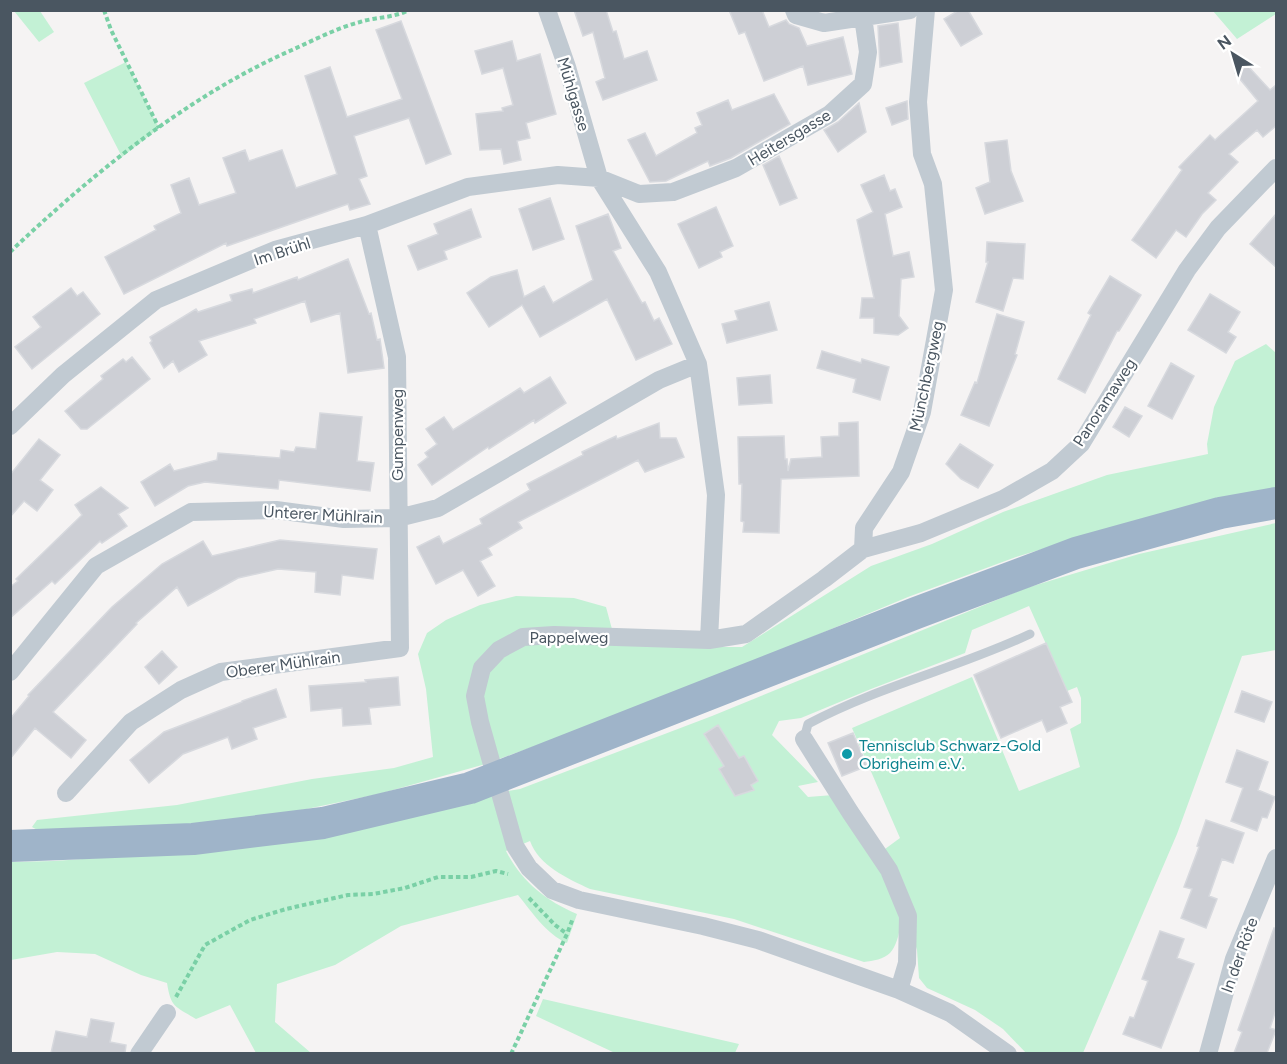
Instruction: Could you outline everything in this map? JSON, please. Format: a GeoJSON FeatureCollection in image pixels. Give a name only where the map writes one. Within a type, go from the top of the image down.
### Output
{"type":"FeatureCollection","features":[{"type":"Feature","properties":{"kind":"highway"},"geometry":{"type":"LineString","coordinates":[[10,846],[193,839],[323,823],[470,788],[926,609],[1076,553],[1220,513],[1276,503]]}},
{"type":"Feature","properties":{"kind":"street","name":"Mühlgasse"},"geometry":{"type":"LineString","coordinates":[[547,10],[567,67],[598,178]]}},
{"type":"Feature","properties":{"kind":"street"},"geometry":{"type":"LineString","coordinates":[[794,10],[796,15],[824,23],[910,10]]}},
{"type":"Feature","properties":{"kind":"street","name":"Münchbergweg"},"geometry":{"type":"LineString","coordinates":[[863,549],[864,528],[901,472],[922,412],[944,290],[933,184],[922,154],[918,102],[926,10]]}},
{"type":"Feature","properties":{"kind":"street","name":"Heitersgasse"},"geometry":{"type":"LineString","coordinates":[[598,178],[639,194],[673,192],[736,168],[821,120],[863,84],[868,52],[863,17]]}},
{"type":"Feature","properties":{"kind":"street","name":"Panoramaweg"},"geometry":{"type":"LineString","coordinates":[[863,549],[921,533],[1003,499],[1052,471],[1081,444],[1187,270],[1218,228],[1276,168]]}},
{"type":"Feature","properties":{"kind":"street","name":"Im Brühl"},"geometry":{"type":"LineString","coordinates":[[10,426],[63,375],[156,300],[275,250],[367,225],[468,187],[558,175],[598,178]]}},
{"type":"Feature","properties":{"kind":"street"},"geometry":{"type":"LineString","coordinates":[[598,178],[658,272],[698,364],[716,495],[709,640],[746,634],[863,549]]}},
{"type":"Feature","properties":{"kind":"street","name":"Gumpenweg"},"geometry":{"type":"LineString","coordinates":[[367,225],[397,357],[400,648]]}},
{"type":"Feature","properties":{"kind":"street","name":"Unterer Mühlrain"},"geometry":{"type":"LineString","coordinates":[[10,672],[96,566],[191,512],[276,510],[344,519],[398,518],[438,508],[659,380],[698,364]]}},
{"type":"Feature","properties":{"kind":"street","name":"Pappelweg"},"geometry":{"type":"LineString","coordinates":[[709,640],[554,635],[523,637],[499,650],[482,668],[475,696],[480,722],[515,846],[529,868],[552,891],[579,900],[704,926],[758,940],[900,990],[950,1013],[1008,1053]]}},
{"type":"Feature","properties":{"kind":"street","name":"Oberer Mühlrain"},"geometry":{"type":"LineString","coordinates":[[66,793],[131,722],[181,690],[220,672],[400,648]]}},
{"type":"Feature","properties":{"kind":"street"},"geometry":{"type":"LineString","coordinates":[[804,739],[889,870],[908,916],[907,963],[900,990]]}},
{"type":"Feature","properties":{"kind":"street","name":"In der Röte"},"geometry":{"type":"LineString","coordinates":[[1208,1053],[1234,958],[1276,858]]}},
{"type":"Feature","properties":{"kind":"street"},"geometry":{"type":"LineString","coordinates":[[139,1053],[167,1013]]}},
{"type":"Feature","properties":{"kind":"lane"},"geometry":{"type":"LineString","coordinates":[[804,739],[808,724],[828,714],[866,697],[999,648],[1030,633]]}},
{"type":"Feature","properties":{"kind":"path"},"geometry":{"type":"LineString","coordinates":[[104,10],[111,30],[159,128]]}},
{"type":"Feature","properties":{"kind":"path"},"geometry":{"type":"LineString","coordinates":[[10,252],[50,214],[159,128],[231,79],[291,50],[359,22],[409,10]]}},
{"type":"Feature","properties":{"kind":"path"},"geometry":{"type":"LineString","coordinates":[[167,1013],[205,945],[250,920],[348,895],[373,894],[405,888],[438,877],[471,878],[496,871],[507,873],[513,880]]}},
{"type":"Feature","properties":{"kind":"path"},"geometry":{"type":"LineString","coordinates":[[527,897],[567,934]]}},
{"type":"Feature","properties":{"kind":"path"},"geometry":{"type":"LineString","coordinates":[[511,1053],[567,934],[579,900]]}},
{"type":"Feature","properties":{"kind":"green space"},"geometry":{"type":"Polygon","coordinates":[[[14,11],[40,11],[54,32],[39,42],[14,11]]]}},
{"type":"Feature","properties":{"kind":"green space"},"geometry":{"type":"Polygon","coordinates":[[[1213,11],[1276,11],[1276,14],[1237,39],[1213,11]]]}},
{"type":"Feature","properties":{"kind":"green space"},"geometry":{"type":"Polygon","coordinates":[[[126,62],[159,128],[122,157],[84,83],[126,62]]]}},
{"type":"Feature","properties":{"kind":"green space"},"geometry":{"type":"Polygon","coordinates":[[[1266,344],[1276,353],[1276,492],[1089,535],[1016,557],[908,597],[691,690],[482,765],[379,794],[292,812],[154,828],[43,833],[32,827],[37,820],[177,805],[312,779],[394,768],[433,757],[426,689],[418,654],[427,633],[446,620],[480,605],[516,596],[574,598],[606,607],[616,644],[742,647],[871,566],[932,544],[1003,512],[1107,475],[1208,454],[1207,444],[1214,407],[1235,361],[1266,344]]]}},
{"type":"Feature","properties":{"kind":"green space"},"geometry":{"type":"Polygon","coordinates":[[[1276,523],[1276,650],[1242,656],[1177,834],[1083,1053],[1026,1053],[1003,1029],[975,1010],[927,988],[919,978],[917,950],[885,849],[900,838],[852,728],[972,677],[1019,791],[1080,767],[1070,729],[1081,723],[1081,698],[1077,687],[1067,691],[1029,606],[972,630],[965,653],[801,718],[779,721],[772,735],[818,782],[798,786],[808,797],[833,795],[862,840],[890,891],[897,907],[900,925],[894,947],[888,955],[882,958],[864,962],[734,919],[590,889],[563,876],[547,864],[534,850],[530,841],[506,851],[519,872],[535,889],[555,903],[577,914],[567,943],[552,934],[518,895],[401,926],[335,965],[277,984],[275,1022],[311,1053],[256,1053],[230,1005],[196,1019],[175,1006],[167,983],[141,975],[95,954],[57,952],[11,960],[11,862],[140,855],[520,789],[712,716],[1026,588],[1139,554],[1276,523]]]}},
{"type":"Feature","properties":{"kind":"green space"},"geometry":{"type":"Polygon","coordinates":[[[543,999],[739,1044],[735,1053],[615,1053],[536,1016],[543,999]]]}},
{"type":"Feature","properties":{"kind":"building"},"geometry":{"type":"Polygon","coordinates":[[[574,10],[606,10],[613,32],[616,31],[624,59],[647,51],[657,80],[603,100],[596,82],[605,78],[593,32],[583,36],[574,10]]]}},
{"type":"Feature","properties":{"kind":"building"},"geometry":{"type":"Polygon","coordinates":[[[729,10],[762,10],[769,27],[786,20],[789,24],[799,28],[807,46],[843,37],[852,74],[808,85],[803,66],[764,81],[745,32],[739,34],[729,10]]]}},
{"type":"Feature","properties":{"kind":"building"},"geometry":{"type":"Polygon","coordinates":[[[959,10],[968,10],[982,34],[961,46],[944,19],[959,10]]]}},
{"type":"Feature","properties":{"kind":"building"},"geometry":{"type":"Polygon","coordinates":[[[401,21],[451,154],[426,164],[409,118],[354,136],[367,176],[359,179],[370,204],[350,210],[348,204],[227,246],[226,243],[124,294],[105,257],[156,230],[154,226],[181,213],[171,185],[189,178],[199,205],[236,193],[223,158],[245,150],[249,161],[282,150],[296,188],[337,174],[305,76],[330,67],[347,117],[402,99],[376,30],[401,21]]]}},
{"type":"Feature","properties":{"kind":"building"},"geometry":{"type":"Polygon","coordinates":[[[898,23],[902,62],[880,67],[878,26],[898,23]]]}},
{"type":"Feature","properties":{"kind":"building"},"geometry":{"type":"Polygon","coordinates":[[[512,41],[517,61],[540,54],[556,114],[526,123],[530,138],[517,141],[521,160],[504,164],[501,149],[480,150],[476,114],[503,111],[502,108],[513,105],[503,68],[482,74],[475,51],[512,41]]]}},
{"type":"Feature","properties":{"kind":"building"},"geometry":{"type":"Polygon","coordinates":[[[1246,64],[1270,90],[1276,85],[1276,126],[1263,137],[1257,130],[1229,154],[1238,162],[1208,193],[1216,200],[1202,214],[1186,237],[1176,230],[1156,258],[1132,240],[1182,170],[1179,167],[1210,135],[1215,140],[1258,101],[1235,73],[1246,64]]]}},
{"type":"Feature","properties":{"kind":"building"},"geometry":{"type":"Polygon","coordinates":[[[774,94],[790,124],[731,158],[710,166],[708,161],[666,181],[650,182],[628,140],[645,133],[656,156],[697,133],[695,128],[702,125],[697,113],[728,100],[732,110],[774,94]]]}},
{"type":"Feature","properties":{"kind":"building"},"geometry":{"type":"Polygon","coordinates":[[[907,101],[908,119],[892,125],[886,108],[907,101]]]}},
{"type":"Feature","properties":{"kind":"building"},"geometry":{"type":"Polygon","coordinates":[[[859,103],[866,132],[838,152],[824,130],[838,122],[859,103]]]}},
{"type":"Feature","properties":{"kind":"building"},"geometry":{"type":"Polygon","coordinates":[[[1007,140],[1011,171],[1023,201],[985,214],[976,188],[990,182],[985,143],[1007,140]]]}},
{"type":"Feature","properties":{"kind":"building"},"geometry":{"type":"Polygon","coordinates":[[[779,156],[797,198],[780,205],[763,165],[779,156]]]}},
{"type":"Feature","properties":{"kind":"building"},"geometry":{"type":"Polygon","coordinates":[[[884,175],[890,191],[895,189],[902,207],[885,214],[893,256],[909,252],[914,277],[901,279],[899,316],[908,328],[898,335],[874,333],[874,318],[860,318],[862,298],[874,298],[857,220],[873,212],[861,185],[884,175]]]}},
{"type":"Feature","properties":{"kind":"building"},"geometry":{"type":"Polygon","coordinates":[[[550,198],[564,239],[533,250],[519,209],[550,198]]]}},
{"type":"Feature","properties":{"kind":"building"},"geometry":{"type":"Polygon","coordinates":[[[716,207],[733,246],[720,252],[722,257],[699,268],[678,224],[716,207]]]}},
{"type":"Feature","properties":{"kind":"building"},"geometry":{"type":"Polygon","coordinates":[[[471,209],[481,237],[444,251],[447,259],[418,270],[408,246],[438,234],[434,224],[471,209]]]}},
{"type":"Feature","properties":{"kind":"building"},"geometry":{"type":"Polygon","coordinates":[[[608,214],[621,248],[613,251],[642,303],[645,302],[654,321],[659,318],[672,344],[636,360],[607,299],[540,337],[522,305],[489,327],[467,293],[491,277],[517,270],[524,297],[544,286],[553,303],[593,280],[576,226],[608,214]]]}},
{"type":"Feature","properties":{"kind":"building"},"geometry":{"type":"Polygon","coordinates":[[[1276,214],[1276,267],[1250,244],[1276,214]]]}},
{"type":"Feature","properties":{"kind":"building"},"geometry":{"type":"Polygon","coordinates":[[[987,242],[1025,244],[1023,279],[1013,278],[1003,311],[976,302],[988,262],[986,262],[987,242]]]}},
{"type":"Feature","properties":{"kind":"building"},"geometry":{"type":"Polygon","coordinates":[[[348,259],[369,314],[371,313],[377,340],[380,339],[384,368],[348,373],[340,313],[311,322],[305,301],[254,319],[256,323],[199,341],[207,355],[179,372],[173,361],[164,368],[150,343],[152,341],[150,337],[196,309],[198,312],[232,301],[230,295],[252,289],[253,293],[297,277],[298,280],[348,259]]]}},
{"type":"Feature","properties":{"kind":"building"},"geometry":{"type":"Polygon","coordinates":[[[1110,276],[1141,295],[1117,331],[1085,393],[1058,379],[1091,315],[1088,313],[1110,276]]]}},
{"type":"Feature","properties":{"kind":"building"},"geometry":{"type":"Polygon","coordinates":[[[71,288],[77,296],[83,292],[100,314],[32,369],[15,347],[41,327],[33,317],[71,288]]]}},
{"type":"Feature","properties":{"kind":"building"},"geometry":{"type":"Polygon","coordinates":[[[1210,294],[1240,312],[1228,332],[1236,337],[1226,353],[1188,330],[1210,294]]]}},
{"type":"Feature","properties":{"kind":"building"},"geometry":{"type":"Polygon","coordinates":[[[769,302],[777,330],[727,343],[722,324],[738,320],[735,311],[769,302]]]}},
{"type":"Feature","properties":{"kind":"building"},"geometry":{"type":"Polygon","coordinates":[[[997,314],[1024,322],[1015,354],[1017,355],[989,426],[961,415],[975,382],[977,383],[997,314]]]}},
{"type":"Feature","properties":{"kind":"building"},"geometry":{"type":"Polygon","coordinates":[[[822,351],[861,363],[862,359],[889,367],[880,400],[853,392],[856,379],[817,368],[822,351]]]}},
{"type":"Feature","properties":{"kind":"building"},"geometry":{"type":"Polygon","coordinates":[[[132,357],[150,379],[87,429],[81,429],[65,411],[103,379],[101,376],[123,359],[126,362],[132,357]]]}},
{"type":"Feature","properties":{"kind":"building"},"geometry":{"type":"Polygon","coordinates":[[[1171,363],[1194,376],[1172,419],[1148,406],[1171,363]]]}},
{"type":"Feature","properties":{"kind":"building"},"geometry":{"type":"Polygon","coordinates":[[[770,375],[772,403],[739,405],[737,378],[770,375]]]}},
{"type":"Feature","properties":{"kind":"building"},"geometry":{"type":"Polygon","coordinates":[[[550,377],[566,403],[535,423],[534,420],[489,449],[488,447],[432,485],[418,465],[428,457],[425,453],[437,444],[426,429],[444,417],[453,430],[520,388],[524,393],[550,377]]]}},
{"type":"Feature","properties":{"kind":"building"},"geometry":{"type":"Polygon","coordinates":[[[1125,407],[1142,416],[1129,437],[1113,427],[1125,407]]]}},
{"type":"Feature","properties":{"kind":"building"},"geometry":{"type":"Polygon","coordinates":[[[320,413],[362,417],[357,461],[374,463],[370,491],[279,480],[278,489],[205,482],[188,486],[155,506],[141,482],[170,464],[174,471],[217,460],[218,453],[280,458],[281,450],[294,452],[296,447],[316,449],[320,413]]]}},
{"type":"Feature","properties":{"kind":"building"},"geometry":{"type":"Polygon","coordinates":[[[858,422],[859,476],[781,479],[779,533],[743,532],[738,437],[784,436],[788,471],[791,459],[822,457],[821,437],[839,436],[839,423],[858,422]]]}},
{"type":"Feature","properties":{"kind":"building"},"geometry":{"type":"Polygon","coordinates":[[[659,423],[660,438],[676,438],[684,457],[645,472],[638,460],[518,522],[522,528],[488,548],[492,555],[480,561],[495,586],[478,596],[463,570],[436,584],[417,547],[439,536],[443,544],[482,524],[480,519],[530,490],[527,484],[583,455],[582,452],[616,436],[617,439],[659,423]]]}},
{"type":"Feature","properties":{"kind":"building"},"geometry":{"type":"Polygon","coordinates":[[[39,439],[60,455],[40,480],[53,490],[37,511],[24,501],[10,517],[10,475],[39,439]]]}},
{"type":"Feature","properties":{"kind":"building"},"geometry":{"type":"Polygon","coordinates":[[[960,444],[993,465],[978,488],[961,479],[946,464],[960,444]]]}},
{"type":"Feature","properties":{"kind":"building"},"geometry":{"type":"Polygon","coordinates":[[[101,487],[128,508],[118,514],[127,526],[102,543],[100,541],[55,584],[52,581],[10,618],[10,587],[82,515],[75,505],[101,487]]]}},
{"type":"Feature","properties":{"kind":"building"},"geometry":{"type":"Polygon","coordinates":[[[280,540],[377,549],[373,579],[342,575],[340,595],[315,592],[316,572],[278,569],[238,578],[188,606],[177,587],[136,623],[53,712],[86,740],[71,758],[35,728],[10,759],[10,719],[28,695],[112,607],[162,564],[203,541],[212,556],[280,540]]]}},
{"type":"Feature","properties":{"kind":"building"},"geometry":{"type":"Polygon","coordinates":[[[1046,643],[1072,702],[1060,707],[1067,723],[1047,732],[1042,720],[1001,738],[974,675],[1046,643]]]}},
{"type":"Feature","properties":{"kind":"building"},"geometry":{"type":"Polygon","coordinates":[[[162,651],[177,667],[159,684],[145,667],[162,651]]]}},
{"type":"Feature","properties":{"kind":"building"},"geometry":{"type":"Polygon","coordinates":[[[398,677],[400,705],[369,708],[371,724],[343,726],[342,708],[311,711],[309,686],[398,677]]]}},
{"type":"Feature","properties":{"kind":"building"},"geometry":{"type":"Polygon","coordinates":[[[276,689],[286,717],[253,728],[257,739],[232,749],[228,737],[183,754],[149,783],[130,760],[164,732],[276,689]]]}},
{"type":"Feature","properties":{"kind":"building"},"geometry":{"type":"Polygon","coordinates":[[[1242,691],[1272,702],[1264,722],[1235,712],[1242,691]]]}},
{"type":"Feature","properties":{"kind":"building"},"geometry":{"type":"Polygon","coordinates":[[[718,725],[739,758],[744,756],[758,781],[751,785],[754,790],[735,796],[719,769],[724,766],[704,734],[718,725]]]}},
{"type":"Feature","properties":{"kind":"building","name":"Tennisclub Schwarz-Gold Obrigheim e.V."},"geometry":{"type":"Polygon","coordinates":[[[853,733],[867,766],[842,776],[828,743],[853,733]]]}},
{"type":"Feature","properties":{"kind":"building"},"geometry":{"type":"Polygon","coordinates":[[[1237,750],[1268,762],[1258,790],[1275,797],[1267,818],[1262,817],[1257,831],[1231,821],[1243,788],[1226,782],[1237,750]]]}},
{"type":"Feature","properties":{"kind":"building"},"geometry":{"type":"Polygon","coordinates":[[[1206,820],[1244,833],[1233,863],[1222,859],[1209,896],[1217,899],[1206,928],[1181,918],[1192,889],[1184,887],[1206,820]]]}},
{"type":"Feature","properties":{"kind":"building"},"geometry":{"type":"Polygon","coordinates":[[[1274,928],[1276,929],[1276,1010],[1270,1028],[1276,1030],[1267,1053],[1234,1053],[1242,1032],[1238,1030],[1274,928]]]}},
{"type":"Feature","properties":{"kind":"building"},"geometry":{"type":"Polygon","coordinates":[[[1160,931],[1184,939],[1177,958],[1194,964],[1161,1048],[1123,1034],[1130,1017],[1134,1018],[1148,981],[1142,979],[1160,931]]]}},
{"type":"Feature","properties":{"kind":"building"},"geometry":{"type":"Polygon","coordinates":[[[91,1019],[114,1023],[110,1042],[126,1045],[125,1053],[51,1053],[56,1031],[87,1037],[91,1019]]]}},
{"type":"Feature","properties":{"kind":"place","name":"Tennisclub Schwarz-Gold Obrigheim e.V."},"geometry":{"type":"Point","coordinates":[847,754]}}]}
